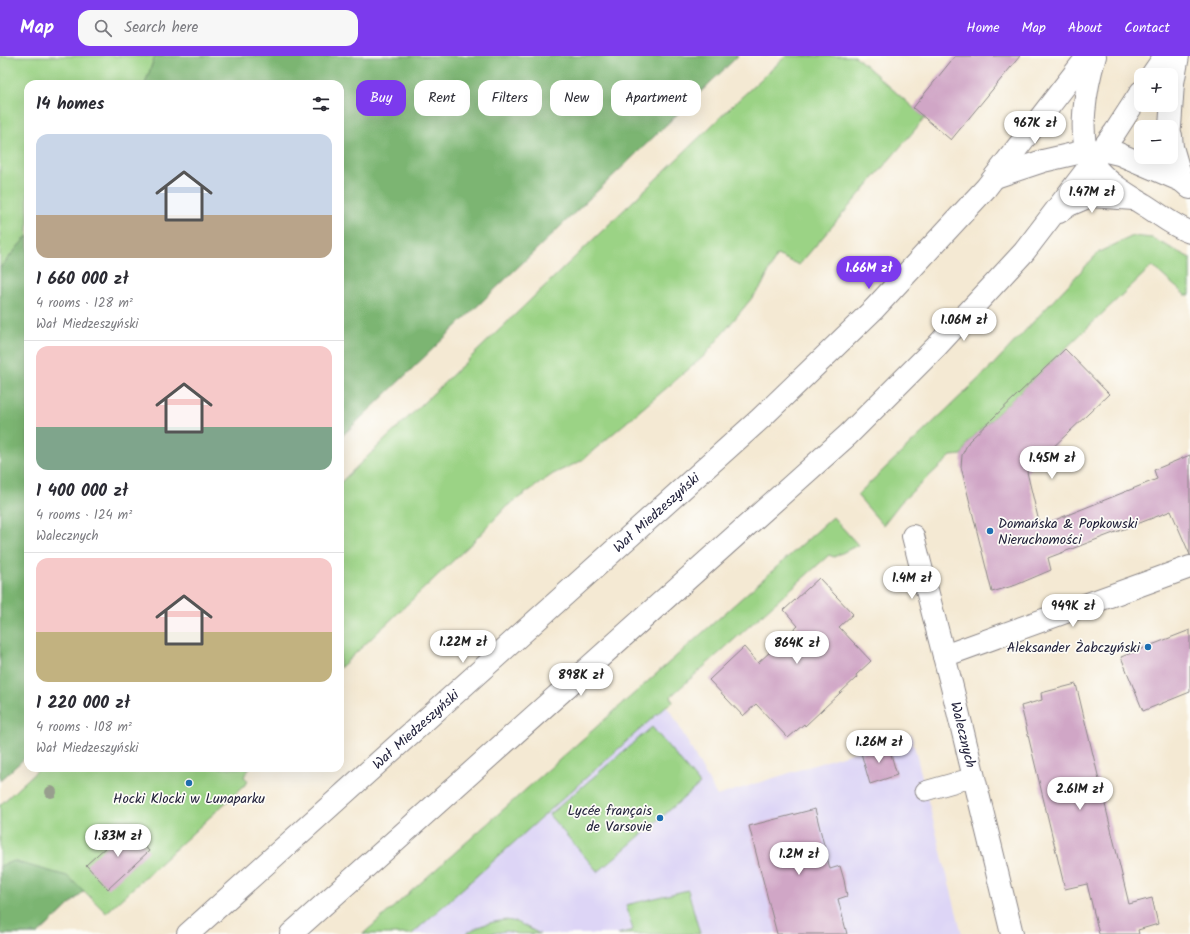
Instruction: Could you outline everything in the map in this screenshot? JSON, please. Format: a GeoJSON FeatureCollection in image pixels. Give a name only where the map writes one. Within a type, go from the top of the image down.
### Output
{"type":"FeatureCollection","features":[{"type":"Feature","properties":{"kind":"main road","name":"Wał Miedzeszyński"},"geometry":{"type":"LineString","coordinates":[[188,934],[760,419],[874,310],[996,177],[1088,56]]}},
{"type":"Feature","properties":{"kind":"main road"},"geometry":{"type":"LineString","coordinates":[[1095,56],[1083,118],[1093,155],[1107,180],[1134,199],[1186,230]]}},
{"type":"Feature","properties":{"kind":"main road"},"geometry":{"type":"LineString","coordinates":[[1156,68],[1164,56]]}},
{"type":"Feature","properties":{"kind":"main road"},"geometry":{"type":"LineString","coordinates":[[1170,120],[1173,83],[1178,56]]}},
{"type":"Feature","properties":{"kind":"main road"},"geometry":{"type":"LineString","coordinates":[[292,934],[848,434],[936,347],[1024,252],[1093,155],[1134,101]]}},
{"type":"Feature","properties":{"kind":"main road"},"geometry":{"type":"LineString","coordinates":[[996,177],[1043,161],[1093,155],[1119,154],[1186,184]]}},
{"type":"Feature","properties":{"kind":"main road"},"geometry":{"type":"LineString","coordinates":[[1178,163],[1186,184]]}},
{"type":"Feature","properties":{"kind":"main road"},"geometry":{"type":"LineString","coordinates":[[1047,221],[1069,205],[1090,196],[1134,199]]}},
{"type":"Feature","properties":{"kind":"main road","name":"Walecznych"},"geometry":{"type":"LineString","coordinates":[[913,536],[1012,934]]}},
{"type":"Feature","properties":{"kind":"main road"},"geometry":{"type":"LineString","coordinates":[[944,656],[1190,567]]}},
{"type":"Feature","properties":{"kind":"lane"},"geometry":{"type":"LineString","coordinates":[[925,791],[974,777]]}},
{"type":"Feature","properties":{"kind":"shaded area"},"geometry":{"type":"Polygon","coordinates":[[[666,706],[673,715],[717,796],[911,734],[962,934],[412,934],[666,706]]]}},
{"type":"Feature","properties":{"kind":"green space"},"geometry":{"type":"Polygon","coordinates":[[[0,56],[155,56],[146,80],[24,80],[24,240],[0,268],[0,56]]]}},
{"type":"Feature","properties":{"kind":"green space"},"geometry":{"type":"Polygon","coordinates":[[[155,56],[738,56],[701,92],[701,80],[611,80],[611,116],[675,116],[344,434],[344,80],[146,80],[155,56]]]}},
{"type":"Feature","properties":{"kind":"green space"},"geometry":{"type":"Polygon","coordinates":[[[786,56],[855,56],[925,118],[799,265],[777,255],[761,287],[704,356],[581,461],[553,474],[507,506],[476,539],[344,664],[344,479],[733,105],[786,56]]]}},
{"type":"Feature","properties":{"kind":"green space"},"geometry":{"type":"Polygon","coordinates":[[[1133,236],[1152,238],[1190,258],[1190,295],[1185,295],[1152,266],[969,441],[962,455],[951,456],[901,502],[883,525],[857,495],[990,368],[1099,252],[1133,236]]]}},
{"type":"Feature","properties":{"kind":"green space"},"geometry":{"type":"Polygon","coordinates":[[[24,240],[24,759],[0,781],[0,268],[24,240]]]}},
{"type":"Feature","properties":{"kind":"green space"},"geometry":{"type":"Polygon","coordinates":[[[833,517],[858,545],[834,557],[829,555],[671,696],[673,702],[666,706],[412,934],[363,934],[833,517]]]}},
{"type":"Feature","properties":{"kind":"green space"},"geometry":{"type":"Polygon","coordinates":[[[652,727],[700,784],[598,872],[549,815],[652,727]]]}},
{"type":"Feature","properties":{"kind":"green space"},"geometry":{"type":"Polygon","coordinates":[[[36,772],[247,772],[244,776],[248,782],[106,913],[84,891],[38,934],[0,934],[0,805],[36,772]]]}},
{"type":"Feature","properties":{"kind":"green space"},"geometry":{"type":"Polygon","coordinates":[[[13,861],[67,876],[84,891],[38,934],[0,934],[0,866],[13,861]]]}},
{"type":"Feature","properties":{"kind":"green space"},"geometry":{"type":"Polygon","coordinates":[[[688,890],[700,934],[618,934],[633,930],[626,905],[688,890]]]}},
{"type":"Feature","properties":{"kind":"green space"},"geometry":{"type":"Polygon","coordinates":[[[506,920],[517,922],[540,934],[518,934],[506,931],[489,934],[465,934],[485,924],[506,920]]]}},
{"type":"Feature","properties":{"kind":"building"},"geometry":{"type":"Polygon","coordinates":[[[955,56],[1020,56],[951,140],[913,108],[955,56]]]}},
{"type":"Feature","properties":{"kind":"building"},"geometry":{"type":"Polygon","coordinates":[[[1065,349],[1109,394],[1027,472],[1040,526],[1157,479],[1154,470],[1190,455],[1190,555],[1171,511],[1048,558],[1051,570],[1016,585],[992,592],[961,467],[962,455],[969,441],[1065,349]]]}},
{"type":"Feature","properties":{"kind":"building"},"geometry":{"type":"Polygon","coordinates":[[[819,578],[853,614],[839,627],[871,661],[856,675],[857,677],[805,726],[804,724],[788,738],[756,704],[743,716],[709,680],[744,647],[758,663],[798,626],[784,610],[819,578]]]}},
{"type":"Feature","properties":{"kind":"building"},"geometry":{"type":"Polygon","coordinates":[[[1190,630],[1190,692],[1143,711],[1121,657],[1190,630]]]}},
{"type":"Feature","properties":{"kind":"building"},"geometry":{"type":"Polygon","coordinates":[[[1076,684],[1129,904],[1152,898],[1158,924],[1138,930],[1139,934],[1099,934],[1087,884],[1065,889],[1021,706],[1042,700],[1041,693],[1076,684]]]}},
{"type":"Feature","properties":{"kind":"building"},"geometry":{"type":"Polygon","coordinates":[[[888,744],[897,775],[870,784],[861,753],[888,744]]]}},
{"type":"Feature","properties":{"kind":"building"},"geometry":{"type":"Polygon","coordinates":[[[815,809],[830,869],[840,866],[844,880],[847,896],[838,899],[847,934],[777,934],[749,826],[815,809]]]}},
{"type":"Feature","properties":{"kind":"building"},"geometry":{"type":"Polygon","coordinates":[[[128,827],[149,851],[108,889],[86,865],[128,827]]]}},
{"type":"Feature","properties":{"kind":"place","name":"Domańska & Popkowski Nieruchomości"},"geometry":{"type":"Point","coordinates":[990,531]}},
{"type":"Feature","properties":{"kind":"place","name":"Aleksander Żabczyński"},"geometry":{"type":"Point","coordinates":[1148,647]}},
{"type":"Feature","properties":{"kind":"place","name":"Hocki Klocki w Lunaparku"},"geometry":{"type":"Point","coordinates":[189,783]}},
{"type":"Feature","properties":{"kind":"place","name":"Lycée français de Varsovie"},"geometry":{"type":"Point","coordinates":[660,818]}}]}
